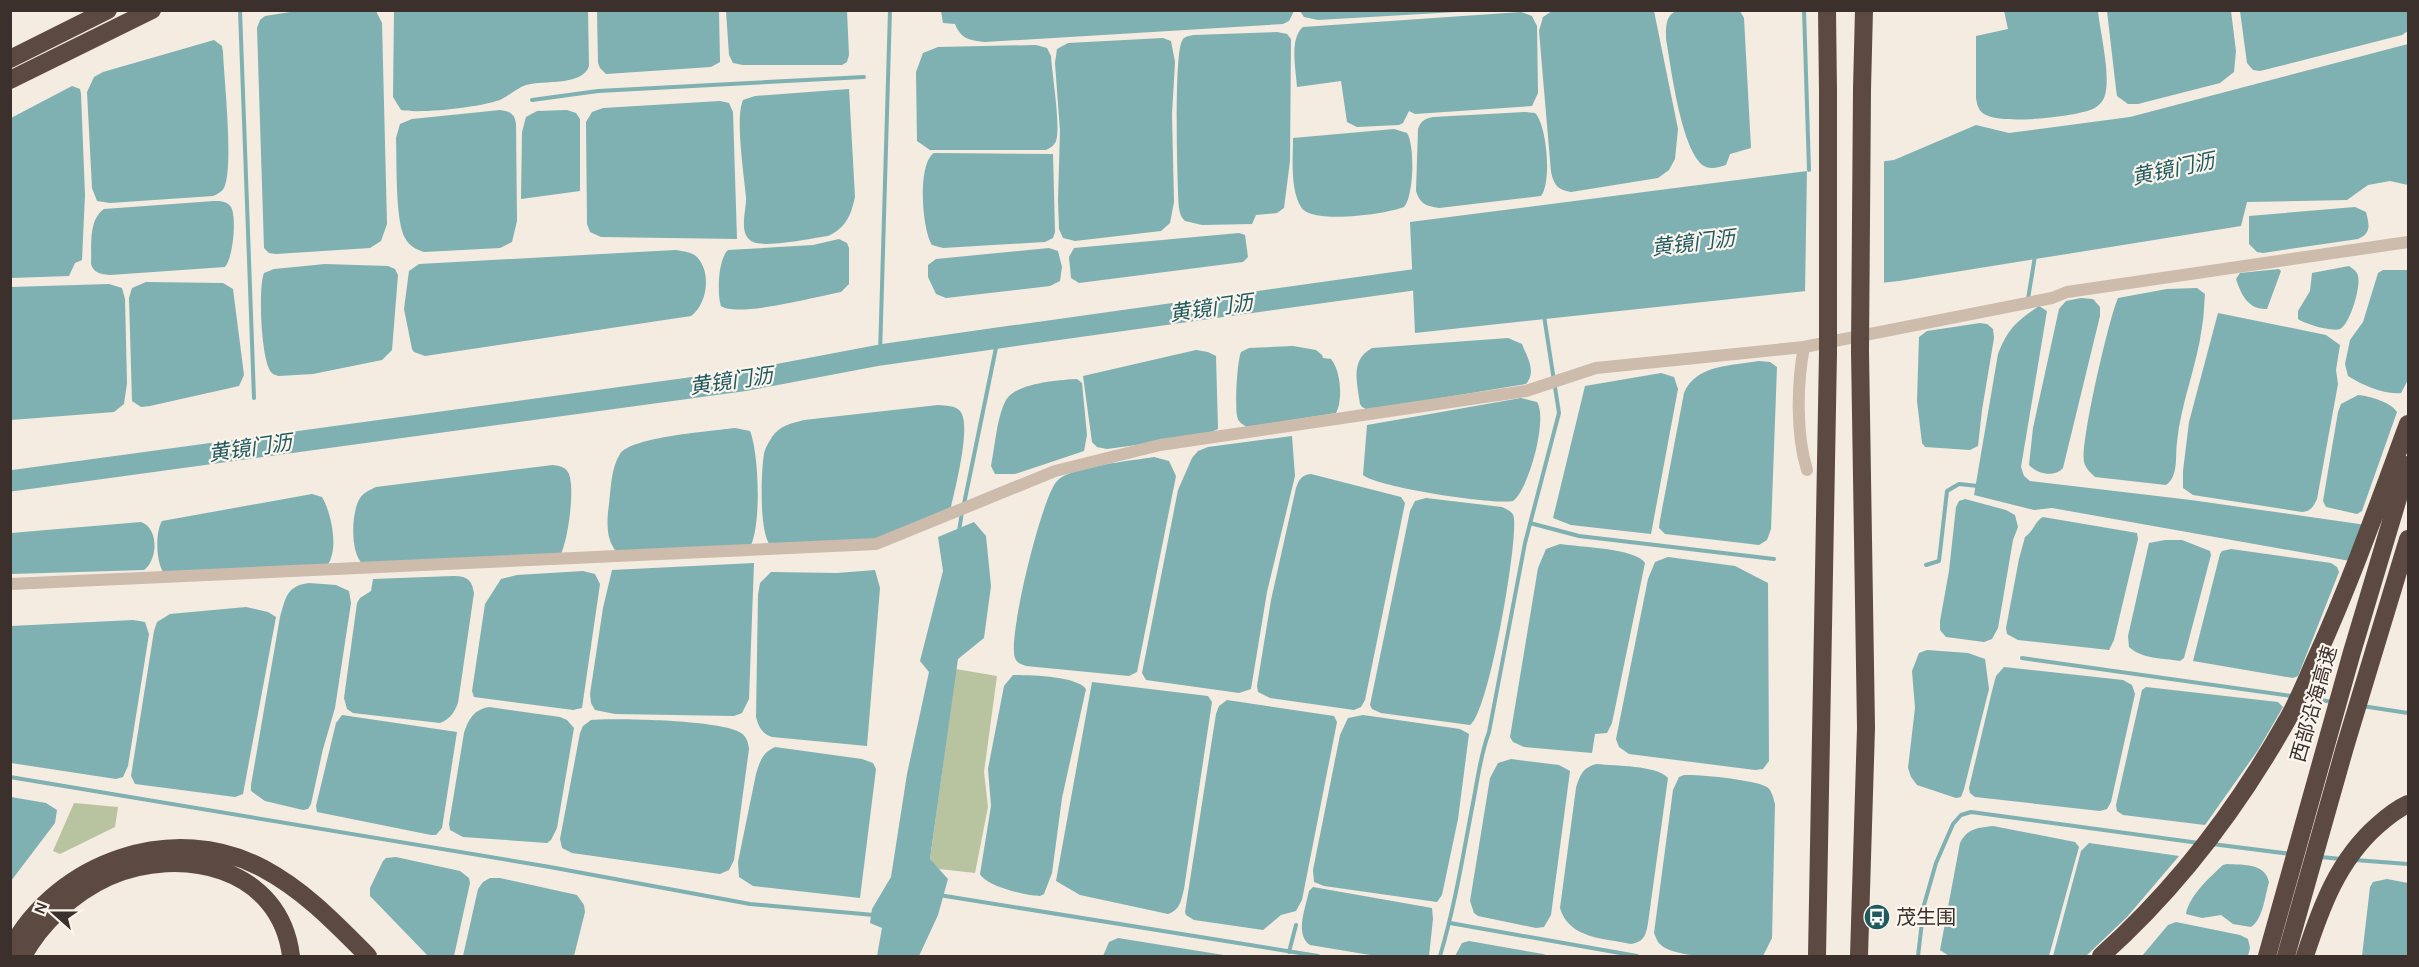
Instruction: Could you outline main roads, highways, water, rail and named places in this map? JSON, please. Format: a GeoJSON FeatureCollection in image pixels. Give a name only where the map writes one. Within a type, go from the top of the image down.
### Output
{"type":"FeatureCollection","features":[{"type":"Feature","properties":{"kind":"highway"},"geometry":{"type":"LineString","coordinates":[[10,59],[108,10]]}},
{"type":"Feature","properties":{"kind":"highway"},"geometry":{"type":"LineString","coordinates":[[10,80],[152,10]]}},
{"type":"Feature","properties":{"kind":"highway"},"geometry":{"type":"LineString","coordinates":[[1817,957],[1828,353],[1827,10]]}},
{"type":"Feature","properties":{"kind":"highway"},"geometry":{"type":"LineString","coordinates":[[1859,957],[1866,728],[1860,351],[1864,10]]}},
{"type":"Feature","properties":{"kind":"highway"},"geometry":{"type":"LineString","coordinates":[[2101,957],[2162,895],[2214,833],[2252,779],[2287,721],[2343,599],[2409,424]]}},
{"type":"Feature","properties":{"kind":"highway","name":"西部沿海高速"},"geometry":{"type":"LineString","coordinates":[[2266,957],[2352,652],[2409,465]]}},
{"type":"Feature","properties":{"kind":"highway"},"geometry":{"type":"LineString","coordinates":[[2286,957],[2344,747],[2409,539]]}},
{"type":"Feature","properties":{"kind":"highway"},"geometry":{"type":"LineString","coordinates":[[2305,957],[2320,911],[2334,880],[2349,855],[2365,836],[2409,804]]}},
{"type":"Feature","properties":{"kind":"highway"},"geometry":{"type":"LineString","coordinates":[[10,950],[19,933],[45,903],[75,878],[111,860],[149,850],[192,848],[227,853],[262,868],[295,887],[330,918],[368,957]]}},
{"type":"Feature","properties":{"kind":"highway"},"geometry":{"type":"LineString","coordinates":[[23,957],[31,941],[53,915],[79,894],[109,876],[144,866],[202,864],[230,873],[250,884],[266,899],[285,930],[291,957]]}},
{"type":"Feature","properties":{"kind":"water"},"geometry":{"type":"Polygon","coordinates":[[[303,10],[376,11],[382,23],[387,224],[381,241],[370,248],[276,254],[269,253],[264,248],[257,28],[260,20],[265,16],[303,10]]]}},
{"type":"Feature","properties":{"kind":"water"},"geometry":{"type":"Polygon","coordinates":[[[941,10],[1294,11],[1289,21],[1283,24],[985,42],[966,38],[955,24],[943,23],[941,10]]]}},
{"type":"Feature","properties":{"kind":"water"},"geometry":{"type":"Polygon","coordinates":[[[1679,10],[1740,11],[1744,18],[1751,148],[1730,154],[1726,165],[1721,167],[1704,166],[1689,144],[1683,126],[1666,39],[1666,26],[1669,18],[1679,10]]]}},
{"type":"Feature","properties":{"kind":"water"},"geometry":{"type":"Polygon","coordinates":[[[394,11],[588,11],[589,66],[579,77],[526,85],[494,102],[436,110],[401,110],[393,97],[394,11]]]}},
{"type":"Feature","properties":{"kind":"water"},"geometry":{"type":"Polygon","coordinates":[[[597,11],[719,11],[720,62],[711,67],[606,74],[598,63],[597,11]]]}},
{"type":"Feature","properties":{"kind":"water"},"geometry":{"type":"Polygon","coordinates":[[[726,11],[847,11],[849,55],[847,62],[842,65],[743,65],[733,63],[729,55],[726,11]]]}},
{"type":"Feature","properties":{"kind":"water"},"geometry":{"type":"Polygon","coordinates":[[[1300,11],[1474,11],[1318,20],[1304,17],[1300,11]]]}},
{"type":"Feature","properties":{"kind":"water"},"geometry":{"type":"Polygon","coordinates":[[[1552,11],[1654,11],[1678,129],[1675,159],[1669,170],[1658,178],[1571,192],[1555,184],[1551,172],[1539,31],[1543,17],[1552,11]]]}},
{"type":"Feature","properties":{"kind":"water"},"geometry":{"type":"Polygon","coordinates":[[[2004,11],[2098,11],[2107,79],[2104,98],[2100,104],[2081,113],[2036,119],[2005,119],[1984,114],[1978,107],[1976,98],[1976,36],[2008,29],[2004,11]]]}},
{"type":"Feature","properties":{"kind":"water"},"geometry":{"type":"Polygon","coordinates":[[[2107,11],[2231,11],[2236,51],[2234,72],[2220,83],[2138,104],[2128,104],[2117,96],[2107,11]]]}},
{"type":"Feature","properties":{"kind":"water"},"geometry":{"type":"Polygon","coordinates":[[[2240,11],[2408,11],[2408,31],[2402,35],[2260,71],[2253,70],[2247,63],[2240,11]]]}},
{"type":"Feature","properties":{"kind":"water"},"geometry":{"type":"Polygon","coordinates":[[[1521,12],[1532,16],[1537,26],[1538,93],[1532,106],[1415,114],[1409,111],[1403,123],[1399,125],[1357,127],[1347,122],[1341,81],[1297,87],[1295,47],[1296,39],[1303,27],[1521,12]]]}},
{"type":"Feature","properties":{"kind":"water"},"geometry":{"type":"Polygon","coordinates":[[[1277,32],[1287,34],[1291,39],[1290,161],[1284,208],[1277,213],[1256,215],[1252,224],[1202,225],[1185,221],[1179,208],[1177,149],[1178,69],[1182,41],[1185,37],[1194,35],[1277,32]]]}},
{"type":"Feature","properties":{"kind":"water"},"geometry":{"type":"Polygon","coordinates":[[[1163,38],[1171,41],[1175,62],[1172,114],[1174,202],[1170,223],[1161,231],[1075,241],[1063,238],[1059,229],[1058,200],[1060,131],[1055,63],[1057,49],[1068,43],[1163,38]]]}},
{"type":"Feature","properties":{"kind":"water"},"geometry":{"type":"Polygon","coordinates":[[[214,40],[222,46],[223,52],[228,143],[227,177],[224,188],[213,196],[110,203],[97,201],[92,188],[87,92],[94,77],[103,72],[214,40]]]}},
{"type":"Feature","properties":{"kind":"water"},"geometry":{"type":"Polygon","coordinates":[[[2408,44],[2408,185],[2390,181],[2368,185],[2347,200],[2247,202],[2241,226],[1899,281],[1415,333],[1410,222],[1894,160],[1976,125],[2009,133],[2130,117],[2408,44]]]}},
{"type":"Feature","properties":{"kind":"water"},"geometry":{"type":"Polygon","coordinates":[[[1036,45],[1047,48],[1051,56],[1057,124],[1056,141],[1052,147],[1046,150],[930,150],[917,141],[916,72],[923,53],[938,47],[1036,45]]]}},
{"type":"Feature","properties":{"kind":"water"},"geometry":{"type":"Polygon","coordinates":[[[72,86],[80,89],[81,94],[85,195],[82,260],[75,263],[69,276],[11,278],[11,118],[72,86]]]}},
{"type":"Feature","properties":{"kind":"water"},"geometry":{"type":"Polygon","coordinates":[[[849,89],[855,197],[847,220],[828,236],[766,244],[751,241],[747,237],[744,226],[746,197],[740,133],[743,100],[755,96],[849,89]]]}},
{"type":"Feature","properties":{"kind":"water"},"geometry":{"type":"Polygon","coordinates":[[[720,101],[729,103],[733,112],[737,239],[601,237],[590,232],[587,224],[586,122],[592,112],[603,108],[720,101]]]}},
{"type":"Feature","properties":{"kind":"water"},"geometry":{"type":"Polygon","coordinates":[[[500,110],[511,114],[516,124],[517,221],[512,242],[500,248],[424,252],[413,247],[405,238],[402,230],[398,205],[396,138],[400,124],[412,119],[500,110]]]}},
{"type":"Feature","properties":{"kind":"water"},"geometry":{"type":"Polygon","coordinates":[[[567,110],[576,113],[580,119],[580,191],[521,199],[522,132],[526,117],[537,111],[567,110]]]}},
{"type":"Feature","properties":{"kind":"water"},"geometry":{"type":"Polygon","coordinates":[[[1535,113],[1543,129],[1547,167],[1541,196],[1439,208],[1422,202],[1416,191],[1418,129],[1423,121],[1433,117],[1535,113]]]}},
{"type":"Feature","properties":{"kind":"water"},"geometry":{"type":"Polygon","coordinates":[[[1394,129],[1407,133],[1410,139],[1411,182],[1404,207],[1367,215],[1334,217],[1319,216],[1301,207],[1297,200],[1294,183],[1293,138],[1394,129]]]}},
{"type":"Feature","properties":{"kind":"water"},"geometry":{"type":"Polygon","coordinates":[[[934,153],[1053,154],[1055,232],[1053,238],[1045,242],[943,248],[932,245],[924,212],[923,183],[929,159],[934,153]]]}},
{"type":"Feature","properties":{"kind":"water"},"geometry":{"type":"Polygon","coordinates":[[[214,201],[228,204],[233,212],[232,247],[225,267],[110,275],[98,272],[92,267],[93,226],[104,209],[214,201]]]}},
{"type":"Feature","properties":{"kind":"water"},"geometry":{"type":"Polygon","coordinates":[[[2355,207],[2366,212],[2368,224],[2366,234],[2358,239],[2263,253],[2257,252],[2249,244],[2249,216],[2355,207]]]}},
{"type":"Feature","properties":{"kind":"water"},"geometry":{"type":"Polygon","coordinates":[[[1239,233],[1245,235],[1248,257],[1243,262],[1079,283],[1071,278],[1069,257],[1074,248],[1239,233]]]}},
{"type":"Feature","properties":{"kind":"water"},"geometry":{"type":"Polygon","coordinates":[[[839,239],[847,243],[849,248],[849,284],[841,292],[760,308],[730,309],[721,306],[719,277],[722,261],[728,250],[813,245],[839,239]]]}},
{"type":"Feature","properties":{"kind":"water"},"geometry":{"type":"Polygon","coordinates":[[[1049,248],[1058,251],[1062,267],[1060,281],[1050,286],[946,298],[936,294],[928,277],[928,265],[936,259],[1049,248]]]}},
{"type":"Feature","properties":{"kind":"water"},"geometry":{"type":"Polygon","coordinates":[[[675,250],[695,255],[705,271],[704,296],[701,304],[691,316],[425,356],[412,349],[404,309],[409,271],[419,264],[675,250]]]}},
{"type":"Feature","properties":{"kind":"water"},"geometry":{"type":"Polygon","coordinates":[[[325,264],[388,266],[395,269],[398,275],[392,350],[382,360],[313,374],[279,376],[274,374],[268,365],[263,339],[261,293],[264,273],[274,269],[325,264]]]}},
{"type":"Feature","properties":{"kind":"water"},"geometry":{"type":"Polygon","coordinates":[[[2349,266],[2357,273],[2358,288],[2354,305],[2344,326],[2336,330],[2312,325],[2298,319],[2298,311],[2310,291],[2312,273],[2349,266]]]}},
{"type":"Feature","properties":{"kind":"water"},"geometry":{"type":"Polygon","coordinates":[[[2279,269],[2281,271],[2267,309],[2260,309],[2250,304],[2240,290],[2236,279],[2240,273],[2279,269]]]}},
{"type":"Feature","properties":{"kind":"water"},"geometry":{"type":"Polygon","coordinates":[[[2383,270],[2408,270],[2408,380],[2401,393],[2381,391],[2360,383],[2348,376],[2345,364],[2350,340],[2363,322],[2378,273],[2383,270]]]}},
{"type":"Feature","properties":{"kind":"water"},"geometry":{"type":"Polygon","coordinates":[[[146,282],[223,283],[233,289],[244,375],[239,386],[150,406],[141,407],[132,401],[129,298],[132,288],[146,282]]]}},
{"type":"Feature","properties":{"kind":"water"},"geometry":{"type":"Polygon","coordinates":[[[109,284],[122,288],[125,299],[127,383],[124,404],[114,412],[11,420],[11,287],[109,284]]]}},
{"type":"Feature","properties":{"kind":"water"},"geometry":{"type":"Polygon","coordinates":[[[2197,288],[2205,294],[2203,323],[2179,427],[2173,476],[2166,485],[2095,477],[2084,462],[2086,431],[2102,354],[2118,298],[2167,289],[2197,288]]]}},
{"type":"Feature","properties":{"kind":"water"},"geometry":{"type":"Polygon","coordinates":[[[2081,298],[2093,299],[2100,307],[2100,316],[2063,468],[2055,473],[2046,474],[2036,471],[2029,465],[2033,428],[2059,309],[2066,301],[2081,298]]]}},
{"type":"Feature","properties":{"kind":"water"},"geometry":{"type":"Polygon","coordinates":[[[2039,306],[2047,311],[2021,467],[2024,476],[2030,481],[2191,500],[2366,525],[2350,561],[2052,508],[2034,510],[1974,495],[1998,354],[2014,326],[2039,306]]]}},
{"type":"Feature","properties":{"kind":"water"},"geometry":{"type":"Polygon","coordinates":[[[2218,313],[2326,335],[2340,345],[2336,370],[2338,384],[2317,499],[2308,511],[2302,512],[2193,495],[2183,488],[2189,422],[2218,313]]]}},
{"type":"Feature","properties":{"kind":"water"},"geometry":{"type":"Polygon","coordinates":[[[1980,323],[1987,324],[1993,329],[1994,338],[1978,446],[1970,450],[1925,447],[1922,443],[1917,401],[1919,337],[1927,331],[1980,323]]]}},
{"type":"Feature","properties":{"kind":"water"},"geometry":{"type":"Polygon","coordinates":[[[1508,338],[1522,344],[1528,359],[1531,375],[1526,384],[1368,410],[1360,404],[1358,365],[1360,359],[1372,348],[1508,338]]]}},
{"type":"Feature","properties":{"kind":"water"},"geometry":{"type":"Polygon","coordinates":[[[1293,346],[1316,350],[1323,358],[1331,359],[1337,371],[1340,386],[1340,401],[1336,413],[1247,427],[1242,424],[1238,420],[1236,411],[1237,374],[1241,352],[1249,348],[1293,346]]]}},
{"type":"Feature","properties":{"kind":"water"},"geometry":{"type":"Polygon","coordinates":[[[1196,350],[1216,356],[1218,429],[1202,436],[1107,449],[1097,447],[1092,442],[1083,376],[1196,350]]]}},
{"type":"Feature","properties":{"kind":"water"},"geometry":{"type":"Polygon","coordinates":[[[1759,361],[1770,362],[1777,367],[1771,529],[1767,540],[1759,545],[1665,534],[1659,528],[1660,520],[1684,393],[1697,376],[1706,371],[1759,361]]]}},
{"type":"Feature","properties":{"kind":"water"},"geometry":{"type":"Polygon","coordinates":[[[1661,373],[1674,377],[1678,389],[1651,534],[1571,525],[1553,518],[1585,386],[1661,373]]]}},
{"type":"Feature","properties":{"kind":"water"},"geometry":{"type":"Polygon","coordinates":[[[1077,379],[1082,383],[1087,435],[1084,451],[1015,474],[995,474],[991,466],[998,423],[1006,400],[1011,394],[1028,386],[1077,379]]]}},
{"type":"Feature","properties":{"kind":"water"},"geometry":{"type":"Polygon","coordinates":[[[2358,395],[2385,402],[2397,412],[2362,511],[2357,514],[2326,507],[2323,501],[2338,412],[2341,404],[2358,395]]]}},
{"type":"Feature","properties":{"kind":"water"},"geometry":{"type":"Polygon","coordinates":[[[1521,398],[1537,402],[1540,423],[1531,469],[1513,501],[1501,502],[1411,490],[1372,480],[1363,475],[1367,425],[1521,398]]]}},
{"type":"Feature","properties":{"kind":"water"},"geometry":{"type":"Polygon","coordinates":[[[938,405],[956,408],[963,418],[962,457],[951,507],[885,539],[770,545],[766,538],[762,515],[762,474],[765,450],[778,430],[804,420],[938,405]]]}},
{"type":"Feature","properties":{"kind":"water"},"geometry":{"type":"Polygon","coordinates":[[[735,428],[750,431],[757,473],[756,525],[749,549],[617,552],[610,542],[607,523],[612,478],[620,454],[627,448],[655,439],[735,428]]]}},
{"type":"Feature","properties":{"kind":"water"},"geometry":{"type":"Polygon","coordinates":[[[1292,436],[1295,476],[1267,592],[1251,689],[1239,693],[1146,680],[1142,673],[1178,490],[1192,458],[1198,451],[1208,447],[1292,436]]]}},
{"type":"Feature","properties":{"kind":"water"},"geometry":{"type":"Polygon","coordinates":[[[1154,457],[1169,461],[1176,476],[1137,672],[1129,676],[1026,666],[1019,663],[1015,658],[1014,646],[1027,568],[1043,512],[1057,481],[1075,471],[1154,457]]]}},
{"type":"Feature","properties":{"kind":"water"},"geometry":{"type":"Polygon","coordinates":[[[553,465],[566,470],[571,481],[570,514],[561,554],[363,564],[359,559],[353,532],[357,504],[365,493],[376,487],[553,465]]]}},
{"type":"Feature","properties":{"kind":"water"},"geometry":{"type":"Polygon","coordinates":[[[1311,474],[1401,497],[1405,503],[1365,700],[1361,707],[1354,710],[1270,698],[1258,692],[1257,686],[1271,600],[1296,488],[1301,478],[1311,474]]]}},
{"type":"Feature","properties":{"kind":"water"},"geometry":{"type":"Polygon","coordinates":[[[312,494],[322,497],[331,521],[333,549],[328,564],[164,573],[161,569],[157,540],[162,521],[312,494]]]}},
{"type":"Feature","properties":{"kind":"water"},"geometry":{"type":"Polygon","coordinates":[[[1426,498],[1502,507],[1514,517],[1511,561],[1500,628],[1485,691],[1477,714],[1470,725],[1381,713],[1372,709],[1370,705],[1410,511],[1415,501],[1426,498]]]}},
{"type":"Feature","properties":{"kind":"water"},"geometry":{"type":"Polygon","coordinates":[[[1965,499],[2006,510],[2015,515],[2018,527],[2013,540],[1998,628],[1992,639],[1984,642],[1946,637],[1940,630],[1956,507],[1959,501],[1965,499]]]}},
{"type":"Feature","properties":{"kind":"water"},"geometry":{"type":"Polygon","coordinates":[[[2043,517],[2137,533],[2138,539],[2114,640],[2109,650],[2018,640],[2007,634],[2006,628],[2025,537],[2043,517]]]}},
{"type":"Feature","properties":{"kind":"water"},"geometry":{"type":"Polygon","coordinates":[[[141,522],[147,525],[154,537],[152,559],[144,570],[11,574],[11,533],[141,522]]]}},
{"type":"Feature","properties":{"kind":"water"},"geometry":{"type":"Polygon","coordinates":[[[974,522],[986,536],[991,586],[984,638],[958,659],[930,859],[948,879],[938,915],[919,956],[877,956],[882,928],[870,923],[872,909],[891,877],[907,774],[929,672],[920,661],[943,571],[938,537],[974,522]]]}},
{"type":"Feature","properties":{"kind":"water"},"geometry":{"type":"Polygon","coordinates":[[[2182,540],[2210,551],[2211,555],[2184,658],[2180,661],[2146,656],[2129,647],[2128,636],[2149,543],[2182,540]]]}},
{"type":"Feature","properties":{"kind":"water"},"geometry":{"type":"Polygon","coordinates":[[[1560,544],[1619,551],[1640,558],[1645,563],[1612,723],[1607,733],[1595,734],[1592,753],[1524,747],[1513,742],[1510,737],[1538,568],[1546,549],[1560,544]]]}},
{"type":"Feature","properties":{"kind":"water"},"geometry":{"type":"Polygon","coordinates":[[[2231,549],[2331,563],[2337,567],[2339,572],[2298,676],[2293,678],[2193,661],[2220,554],[2222,551],[2231,549]]]}},
{"type":"Feature","properties":{"kind":"water"},"geometry":{"type":"Polygon","coordinates":[[[1668,557],[1735,566],[1768,583],[1769,761],[1763,769],[1755,770],[1629,754],[1619,747],[1616,739],[1648,579],[1655,562],[1668,557]]]}},
{"type":"Feature","properties":{"kind":"water"},"geometry":{"type":"Polygon","coordinates":[[[754,563],[749,699],[742,713],[734,716],[615,714],[595,710],[590,694],[603,608],[612,570],[754,563]]]}},
{"type":"Feature","properties":{"kind":"water"},"geometry":{"type":"Polygon","coordinates":[[[875,570],[880,588],[867,746],[772,737],[763,732],[756,717],[760,583],[771,572],[837,573],[875,570]]]}},
{"type":"Feature","properties":{"kind":"water"},"geometry":{"type":"Polygon","coordinates":[[[583,571],[595,574],[600,584],[582,708],[573,710],[474,697],[472,691],[485,604],[501,579],[517,575],[583,571]]]}},
{"type":"Feature","properties":{"kind":"water"},"geometry":{"type":"Polygon","coordinates":[[[453,576],[468,579],[474,593],[458,703],[455,710],[440,723],[353,713],[347,709],[344,698],[357,603],[360,598],[371,591],[373,579],[453,576]]]}},
{"type":"Feature","properties":{"kind":"water"},"geometry":{"type":"Polygon","coordinates":[[[309,583],[336,585],[349,591],[351,603],[335,708],[311,804],[308,809],[303,810],[265,801],[251,791],[251,785],[280,617],[291,590],[309,583]]]}},
{"type":"Feature","properties":{"kind":"water"},"geometry":{"type":"Polygon","coordinates":[[[246,607],[268,612],[276,617],[243,794],[235,797],[135,784],[131,776],[157,622],[170,614],[246,607]]]}},
{"type":"Feature","properties":{"kind":"water"},"geometry":{"type":"Polygon","coordinates":[[[133,620],[145,622],[149,634],[128,766],[123,777],[116,779],[11,763],[11,626],[133,620]]]}},
{"type":"Feature","properties":{"kind":"water"},"geometry":{"type":"Polygon","coordinates":[[[1927,650],[1968,653],[1985,659],[1989,689],[1961,797],[1956,798],[1917,785],[1908,768],[1915,708],[1912,671],[1919,653],[1927,650]]]}},
{"type":"Feature","properties":{"kind":"water"},"geometry":{"type":"Polygon","coordinates":[[[2004,667],[2123,680],[2132,685],[2135,694],[2111,802],[2107,809],[2100,811],[1975,797],[1970,793],[1969,788],[1996,676],[2004,667]]]}},
{"type":"Feature","properties":{"kind":"water"},"geometry":{"type":"Polygon","coordinates":[[[1013,675],[1063,679],[1073,681],[1086,689],[1062,798],[1052,873],[1044,894],[1040,896],[998,886],[980,874],[991,806],[988,769],[1004,686],[1013,675]]]}},
{"type":"Feature","properties":{"kind":"water"},"geometry":{"type":"Polygon","coordinates":[[[1092,682],[1208,696],[1212,702],[1184,889],[1178,907],[1168,914],[1080,895],[1056,881],[1092,682]]]}},
{"type":"Feature","properties":{"kind":"water"},"geometry":{"type":"Polygon","coordinates":[[[2146,687],[2278,702],[2283,707],[2258,750],[2205,825],[2123,815],[2117,811],[2116,805],[2142,690],[2146,687]]]}},
{"type":"Feature","properties":{"kind":"water"},"geometry":{"type":"Polygon","coordinates":[[[1227,700],[1334,716],[1337,722],[1302,900],[1296,911],[1281,915],[1263,930],[1194,920],[1185,912],[1216,714],[1219,706],[1227,700]]]}},
{"type":"Feature","properties":{"kind":"water"},"geometry":{"type":"Polygon","coordinates":[[[489,707],[560,717],[567,720],[574,728],[557,828],[547,843],[463,837],[450,830],[449,824],[464,733],[473,716],[479,710],[489,707]]]}},
{"type":"Feature","properties":{"kind":"water"},"geometry":{"type":"Polygon","coordinates":[[[342,715],[457,732],[442,828],[436,835],[317,812],[316,806],[336,723],[342,715]]]}},
{"type":"Feature","properties":{"kind":"water"},"geometry":{"type":"Polygon","coordinates":[[[1363,715],[1460,729],[1469,734],[1458,819],[1442,895],[1437,902],[1324,886],[1314,882],[1313,870],[1340,735],[1348,718],[1363,715]]]}},
{"type":"Feature","properties":{"kind":"water"},"geometry":{"type":"Polygon","coordinates":[[[623,719],[713,725],[745,736],[749,749],[734,860],[729,870],[720,874],[572,853],[562,848],[560,839],[580,733],[583,726],[591,720],[623,719]]]}},
{"type":"Feature","properties":{"kind":"water"},"geometry":{"type":"Polygon","coordinates":[[[775,747],[862,759],[873,763],[876,769],[860,898],[753,886],[739,877],[738,862],[756,774],[762,758],[775,747]]]}},
{"type":"Feature","properties":{"kind":"water"},"geometry":{"type":"Polygon","coordinates":[[[1511,759],[1559,765],[1570,771],[1551,915],[1544,927],[1536,928],[1478,916],[1474,913],[1470,901],[1490,778],[1498,763],[1511,759]]]}},
{"type":"Feature","properties":{"kind":"water"},"geometry":{"type":"Polygon","coordinates":[[[1597,764],[1645,768],[1668,778],[1647,927],[1642,940],[1631,944],[1599,938],[1579,931],[1571,926],[1560,908],[1576,788],[1583,772],[1588,767],[1597,764]]]}},
{"type":"Feature","properties":{"kind":"water"},"geometry":{"type":"Polygon","coordinates":[[[1684,775],[1752,782],[1767,787],[1772,794],[1775,804],[1772,938],[1763,956],[1709,957],[1680,953],[1661,945],[1656,938],[1654,933],[1673,790],[1679,777],[1684,775]]]}},
{"type":"Feature","properties":{"kind":"water"},"geometry":{"type":"Polygon","coordinates":[[[11,797],[46,803],[57,810],[55,823],[11,881],[11,797]]]}},
{"type":"Feature","properties":{"kind":"water"},"geometry":{"type":"Polygon","coordinates":[[[1993,826],[2075,842],[2079,847],[2049,956],[1949,956],[1940,950],[1960,843],[1970,832],[1978,828],[1993,826]]]}},
{"type":"Feature","properties":{"kind":"water"},"geometry":{"type":"Polygon","coordinates":[[[2089,843],[2179,856],[2127,917],[2086,956],[2053,956],[2081,851],[2089,843]]]}},
{"type":"Feature","properties":{"kind":"water"},"geometry":{"type":"Polygon","coordinates":[[[396,857],[460,871],[469,878],[470,883],[454,956],[428,956],[370,896],[370,888],[383,861],[386,858],[396,857]]]}},
{"type":"Feature","properties":{"kind":"water"},"geometry":{"type":"Polygon","coordinates":[[[2223,865],[2252,866],[2263,871],[2267,876],[2269,882],[2263,907],[2255,924],[2251,927],[2233,924],[2221,915],[2202,918],[2186,914],[2191,900],[2201,887],[2223,865]]]}},
{"type":"Feature","properties":{"kind":"water"},"geometry":{"type":"Polygon","coordinates":[[[490,878],[500,878],[577,895],[584,905],[585,912],[574,956],[463,956],[478,889],[490,878]]]}},
{"type":"Feature","properties":{"kind":"water"},"geometry":{"type":"Polygon","coordinates":[[[2387,879],[2408,883],[2408,956],[2362,956],[2370,887],[2373,882],[2387,879]]]}},
{"type":"Feature","properties":{"kind":"water"},"geometry":{"type":"Polygon","coordinates":[[[1313,887],[1432,908],[1429,956],[1376,956],[1310,945],[1305,940],[1302,927],[1309,891],[1313,887]]]}},
{"type":"Feature","properties":{"kind":"water"},"geometry":{"type":"Polygon","coordinates":[[[2176,922],[2240,935],[2248,939],[2250,948],[2248,956],[2142,956],[2168,925],[2176,922]]]}},
{"type":"Feature","properties":{"kind":"water"},"geometry":{"type":"Polygon","coordinates":[[[1118,938],[1230,956],[1103,956],[1109,942],[1118,938]]]}},
{"type":"Feature","properties":{"kind":"water"},"geometry":{"type":"Polygon","coordinates":[[[1469,941],[1549,956],[1455,956],[1462,943],[1469,941]]]}},
{"type":"Feature","properties":{"kind":"waterway"},"geometry":{"type":"LineString","coordinates":[[240,10],[254,398]]}},
{"type":"Feature","properties":{"kind":"waterway"},"geometry":{"type":"LineString","coordinates":[[880,355],[890,10]]}},
{"type":"Feature","properties":{"kind":"waterway"},"geometry":{"type":"LineString","coordinates":[[1804,10],[1809,170]]}},
{"type":"Feature","properties":{"kind":"waterway"},"geometry":{"type":"LineString","coordinates":[[532,100],[598,91],[864,77]]}},
{"type":"Feature","properties":{"kind":"waterway"},"geometry":{"type":"LineString","coordinates":[[2028,299],[2035,256]]}},
{"type":"Feature","properties":{"kind":"waterway","name":"黄镜门沥"},"geometry":{"type":"LineString","coordinates":[[10,481],[748,380],[880,355],[1441,276]]}},
{"type":"Feature","properties":{"kind":"waterway"},"geometry":{"type":"LineString","coordinates":[[1440,956],[1462,861],[1483,750],[1489,732],[1525,543],[1559,413],[1544,316]]}},
{"type":"Feature","properties":{"kind":"waterway"},"geometry":{"type":"LineString","coordinates":[[964,504],[998,338]]}},
{"type":"Feature","properties":{"kind":"waterway"},"geometry":{"type":"LineString","coordinates":[[1926,565],[1939,561],[1947,491],[1959,484],[1978,486]]}},
{"type":"Feature","properties":{"kind":"waterway"},"geometry":{"type":"LineString","coordinates":[[959,531],[962,512]]}},
{"type":"Feature","properties":{"kind":"waterway"},"geometry":{"type":"LineString","coordinates":[[1530,523],[1579,536],[1774,559]]}},
{"type":"Feature","properties":{"kind":"waterway"},"geometry":{"type":"LineString","coordinates":[[2022,658],[2292,696]]}},
{"type":"Feature","properties":{"kind":"waterway"},"geometry":{"type":"LineString","coordinates":[[2305,698],[2334,702]]}},
{"type":"Feature","properties":{"kind":"waterway"},"geometry":{"type":"LineString","coordinates":[[2362,706],[2408,713]]}},
{"type":"Feature","properties":{"kind":"waterway"},"geometry":{"type":"LineString","coordinates":[[10,777],[550,867],[750,904],[874,915]]}},
{"type":"Feature","properties":{"kind":"waterway"},"geometry":{"type":"LineString","coordinates":[[1918,956],[1924,905],[1936,863],[1953,824],[1961,815],[1971,812],[2199,843]]}},
{"type":"Feature","properties":{"kind":"waterway"},"geometry":{"type":"LineString","coordinates":[[2212,844],[2291,854]]}},
{"type":"Feature","properties":{"kind":"waterway"},"geometry":{"type":"LineString","coordinates":[[2320,857],[2342,859]]}},
{"type":"Feature","properties":{"kind":"waterway"},"geometry":{"type":"LineString","coordinates":[[2355,860],[2408,864]]}},
{"type":"Feature","properties":{"kind":"waterway"},"geometry":{"type":"LineString","coordinates":[[939,895],[1318,956]]}},
{"type":"Feature","properties":{"kind":"waterway"},"geometry":{"type":"LineString","coordinates":[[1450,923],[1637,956]]}},
{"type":"Feature","properties":{"kind":"waterway"},"geometry":{"type":"LineString","coordinates":[[1289,952],[1296,925]]}},
{"type":"Feature","properties":{"kind":"place","name":"茂生围"},"geometry":{"type":"Point","coordinates":[1877,917]}}]}
